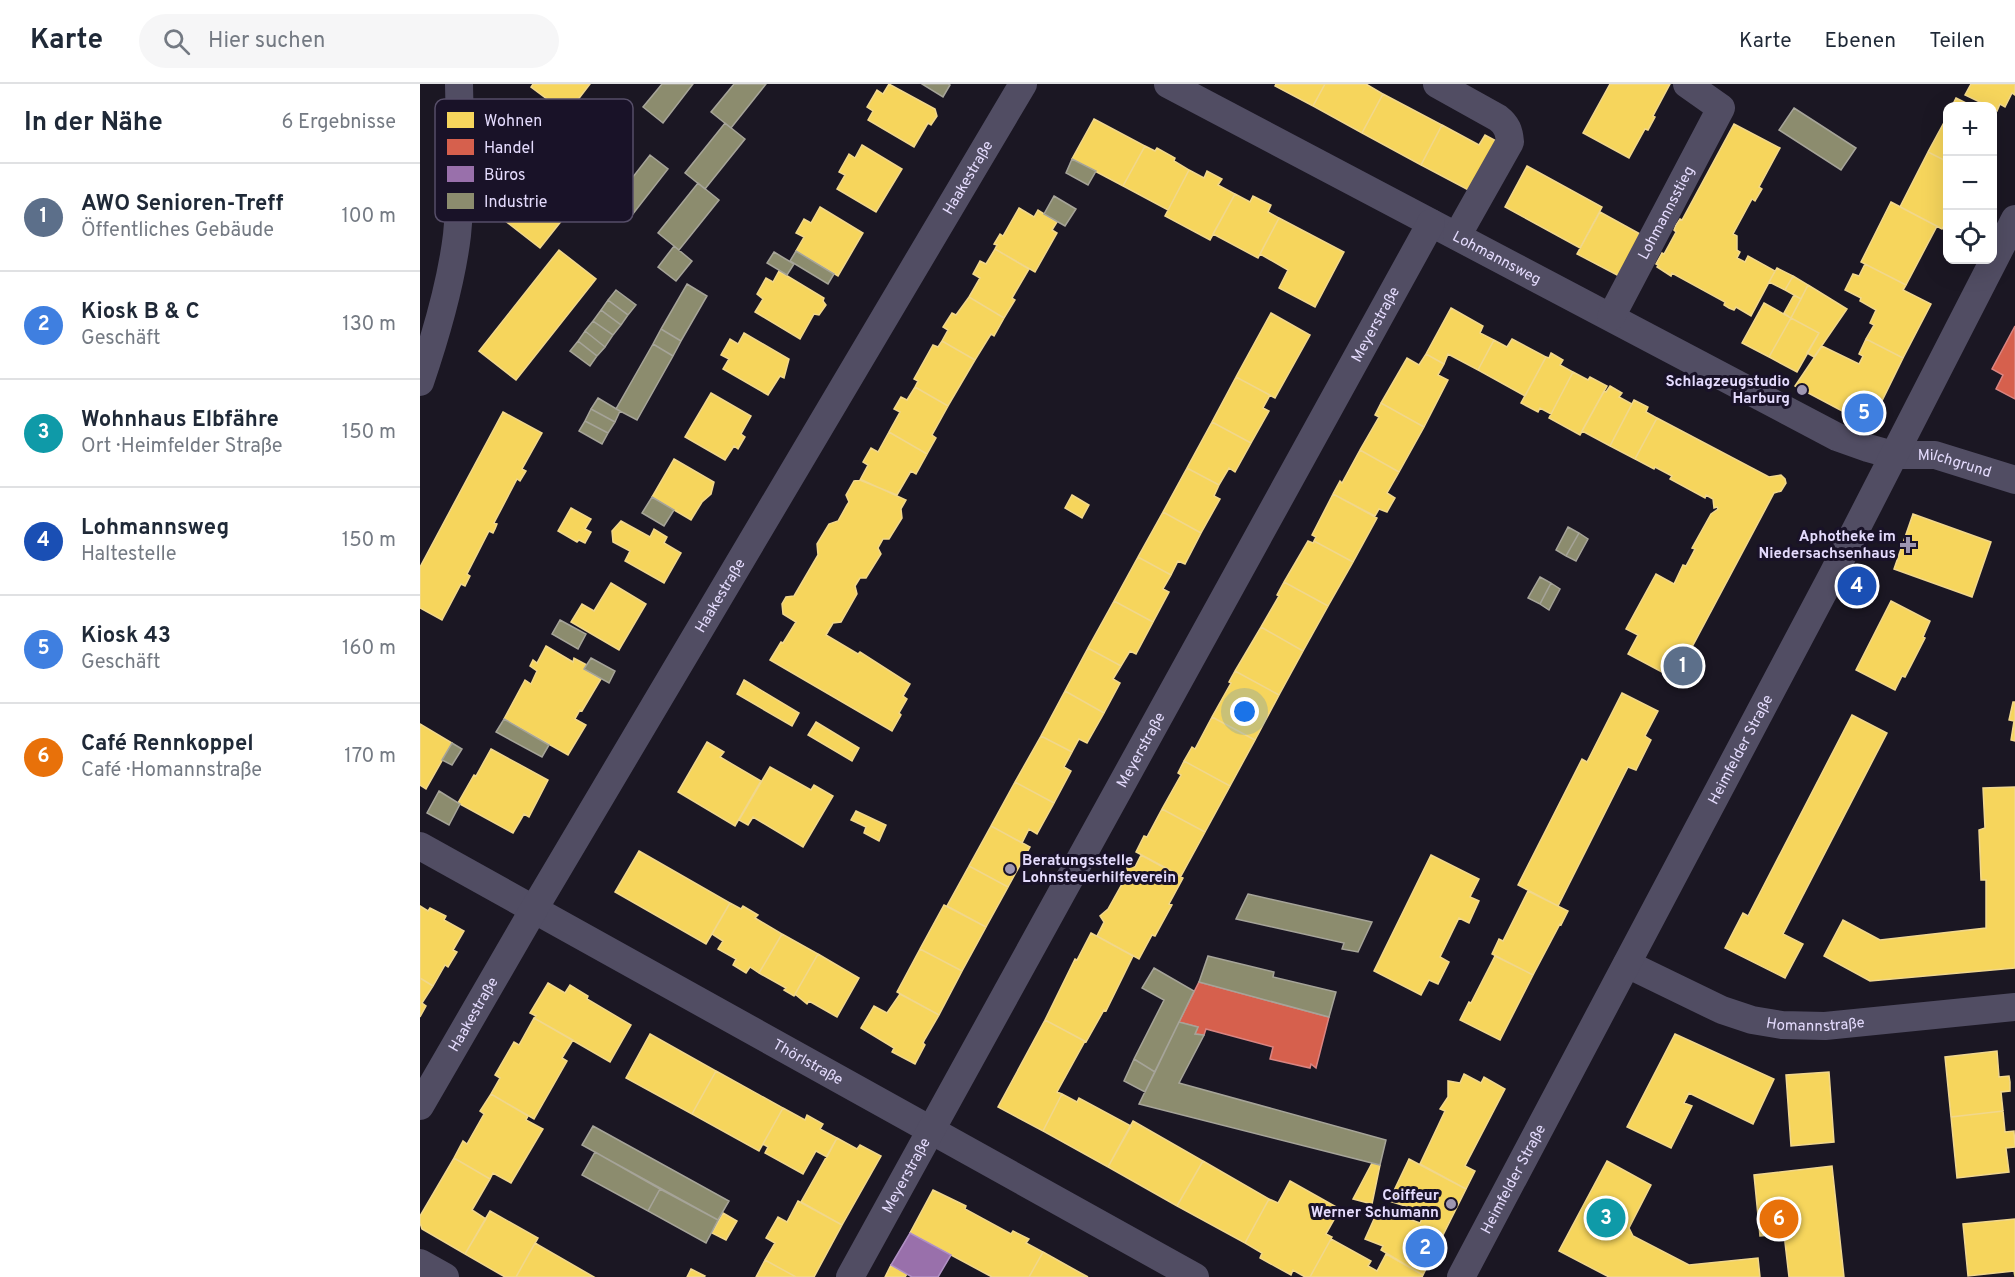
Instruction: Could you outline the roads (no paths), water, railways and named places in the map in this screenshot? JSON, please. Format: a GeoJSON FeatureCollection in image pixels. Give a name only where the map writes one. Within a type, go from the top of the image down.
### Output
{"type":"FeatureCollection","features":[{"type":"Feature","properties":{"kind":"street"},"geometry":{"type":"LineString","coordinates":[[459,84],[459,99]]}},
{"type":"Feature","properties":{"kind":"street","name":"Haakestraße"},"geometry":{"type":"LineString","coordinates":[[420,1106],[534,909],[1023,84]]}},
{"type":"Feature","properties":{"kind":"street","name":"Lohmannsweg"},"geometry":{"type":"LineString","coordinates":[[1168,84],[1837,437],[1893,455]]}},
{"type":"Feature","properties":{"kind":"street"},"geometry":{"type":"LineString","coordinates":[[1437,84],[1498,118],[1506,125],[1509,132],[1510,142],[1456,236]]}},
{"type":"Feature","properties":{"kind":"street","name":"Lohmannsstieg"},"geometry":{"type":"LineString","coordinates":[[1611,317],[1721,108],[1688,84]]}},
{"type":"Feature","properties":{"kind":"street","name":"Heimfelder Straße"},"geometry":{"type":"LineString","coordinates":[[1461,1277],[1837,565],[2015,219]]}},
{"type":"Feature","properties":{"kind":"street"},"geometry":{"type":"LineString","coordinates":[[420,382],[443,305],[457,222]]}},
{"type":"Feature","properties":{"kind":"street","name":"Meyerstraße"},"geometry":{"type":"LineString","coordinates":[[850,1277],[1431,223]]}},
{"type":"Feature","properties":{"kind":"street","name":"Milchgrund"},"geometry":{"type":"LineString","coordinates":[[1893,455],[1935,455],[2015,480]]}},
{"type":"Feature","properties":{"kind":"street","name":"Thörlstraße"},"geometry":{"type":"LineString","coordinates":[[420,846],[1195,1277]]}},
{"type":"Feature","properties":{"kind":"street","name":"Homannstraße"},"geometry":{"type":"LineString","coordinates":[[1627,964],[1722,1010],[1752,1020],[1782,1025],[1825,1026],[2015,1007]]}},
{"type":"Feature","properties":{"kind":"street"},"geometry":{"type":"LineString","coordinates":[[420,1263],[445,1277]]}},
{"type":"Feature","properties":{"kind":"place","name":"Schlagzeugstudio Harburg"},"geometry":{"type":"Point","coordinates":[1802,390]}},
{"type":"Feature","properties":{"kind":"place","name":"Kiosk 43"},"geometry":{"type":"Point","coordinates":[1864,413]}},
{"type":"Feature","properties":{"kind":"place","name":"Aphotheke im Niedersachsenhaus"},"geometry":{"type":"Point","coordinates":[1908,545]}},
{"type":"Feature","properties":{"kind":"place","name":"Lohmannsweg"},"geometry":{"type":"Point","coordinates":[1857,586]}},
{"type":"Feature","properties":{"kind":"place","name":"AWO Senioren-Treff"},"geometry":{"type":"Point","coordinates":[1683,666]}},
{"type":"Feature","properties":{"kind":"place","name":"Beratungsstelle Lohnsteuerhilfeverein"},"geometry":{"type":"Point","coordinates":[1010,869]}},
{"type":"Feature","properties":{"kind":"place","name":"Coiffeur Werner Schumann"},"geometry":{"type":"Point","coordinates":[1451,1204]}},
{"type":"Feature","properties":{"kind":"place","name":"Wohnhaus Elbfähre"},"geometry":{"type":"Point","coordinates":[1606,1218]}},
{"type":"Feature","properties":{"kind":"place","name":"Café Rennkoppel"},"geometry":{"type":"Point","coordinates":[1779,1219]}},
{"type":"Feature","properties":{"kind":"place","name":"Kiosk B & C"},"geometry":{"type":"Point","coordinates":[1425,1248]}}]}
